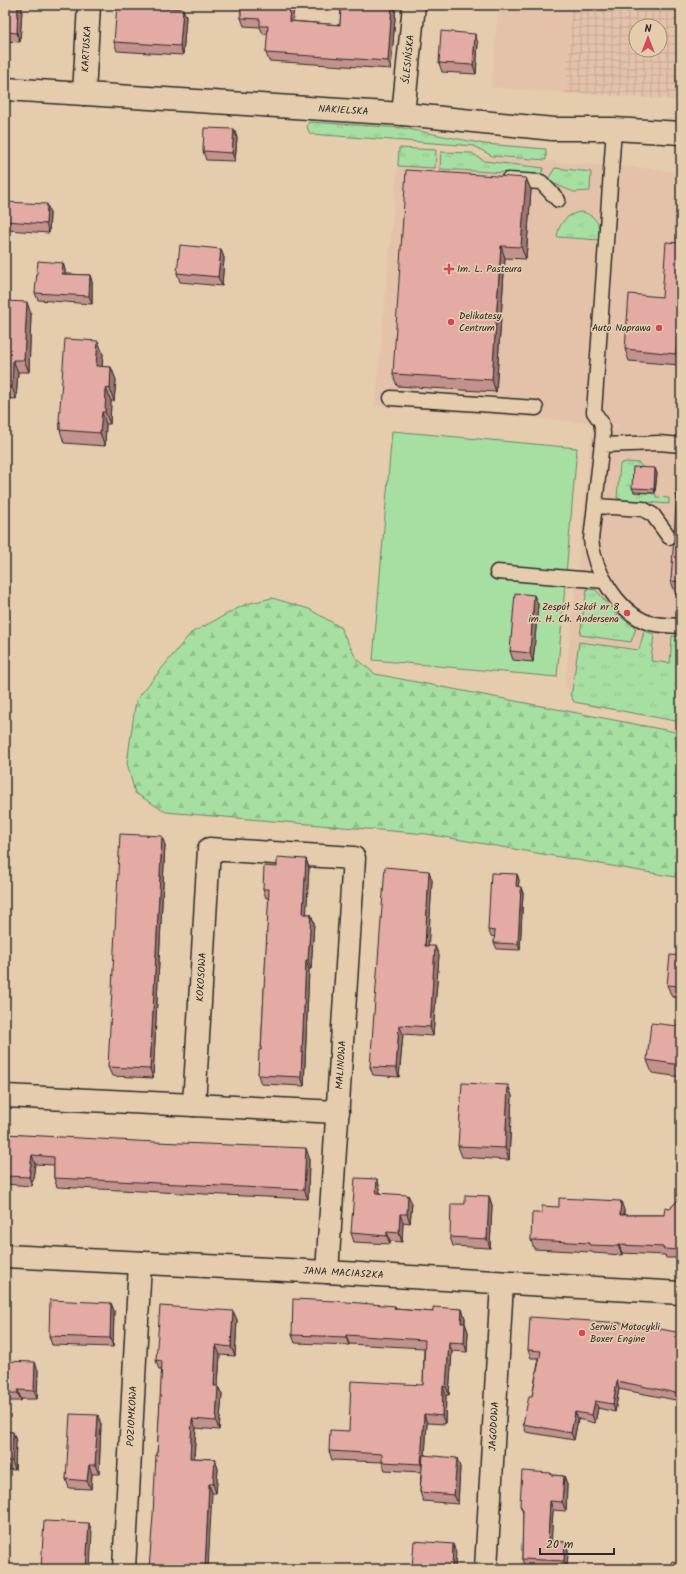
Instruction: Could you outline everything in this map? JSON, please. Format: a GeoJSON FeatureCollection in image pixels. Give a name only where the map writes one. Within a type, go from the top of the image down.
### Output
{"type":"FeatureCollection","features":[{"type":"Feature","properties":{"kind":"street","name":"KARTUSKA"},"geometry":{"type":"LineString","coordinates":[[84,94],[89,5]]}},
{"type":"Feature","properties":{"kind":"street","name":"ŚLESIŃSKA"},"geometry":{"type":"LineString","coordinates":[[403,114],[414,5]]}},
{"type":"Feature","properties":{"kind":"street","name":"NAKIELSKA"},"geometry":{"type":"LineString","coordinates":[[5,89],[403,114],[554,129],[614,129],[681,133]]}},
{"type":"Feature","properties":{"kind":"street","name":"MALINOWA"},"geometry":{"type":"LineString","coordinates":[[209,849],[354,858],[327,1272]]}},
{"type":"Feature","properties":{"kind":"street","name":"KOKOSOWA"},"geometry":{"type":"LineString","coordinates":[[194,1104],[209,849]]}},
{"type":"Feature","properties":{"kind":"street"},"geometry":{"type":"LineString","coordinates":[[5,1096],[338,1112]]}},
{"type":"Feature","properties":{"kind":"street","name":"JANA MACIASZKA"},"geometry":{"type":"LineString","coordinates":[[5,1256],[327,1272],[681,1293]]}},
{"type":"Feature","properties":{"kind":"street","name":"POZIOMKOWA"},"geometry":{"type":"LineString","coordinates":[[124,1569],[140,1263]]}},
{"type":"Feature","properties":{"kind":"street","name":"JAGODOWA"},"geometry":{"type":"LineString","coordinates":[[486,1569],[502,1283]]}},
{"type":"Feature","properties":{"kind":"lane"},"geometry":{"type":"LineString","coordinates":[[614,129],[594,412],[601,422],[603,433],[591,540],[595,558],[605,581],[617,600],[644,621],[656,624],[681,626]]}},
{"type":"Feature","properties":{"kind":"lane"},"geometry":{"type":"LineString","coordinates":[[496,179],[541,182],[558,200]]}},
{"type":"Feature","properties":{"kind":"lane"},"geometry":{"type":"LineString","coordinates":[[391,398],[536,408]]}},
{"type":"Feature","properties":{"kind":"lane"},"geometry":{"type":"LineString","coordinates":[[602,445],[659,443],[681,444]]}},
{"type":"Feature","properties":{"kind":"lane"},"geometry":{"type":"LineString","coordinates":[[595,506],[642,510],[653,515],[669,537]]}},
{"type":"Feature","properties":{"kind":"lane"},"geometry":{"type":"LineString","coordinates":[[497,572],[605,581]]}},
{"type":"Feature","properties":{"kind":"shaded area"},"geometry":{"type":"Polygon","coordinates":[[[498,5],[572,5],[565,93],[492,87],[498,5]]]}},
{"type":"Feature","properties":{"kind":"shaded area"},"geometry":{"type":"Polygon","coordinates":[[[572,5],[681,5],[681,100],[565,93],[572,5]]]}},
{"type":"Feature","properties":{"kind":"shaded area"},"geometry":{"type":"Polygon","coordinates":[[[399,151],[644,168],[681,172],[681,722],[574,702],[565,684],[592,429],[622,425],[375,406],[399,151]]]}},
{"type":"Feature","properties":{"kind":"green space"},"geometry":{"type":"Polygon","coordinates":[[[309,122],[403,128],[484,144],[546,149],[546,160],[492,156],[474,146],[310,134],[307,127],[309,122]]]}},
{"type":"Feature","properties":{"kind":"green space"},"geometry":{"type":"Polygon","coordinates":[[[399,148],[436,150],[435,168],[398,166],[399,148]]]}},
{"type":"Feature","properties":{"kind":"green space"},"geometry":{"type":"Polygon","coordinates":[[[441,152],[472,153],[484,161],[544,168],[540,175],[440,169],[441,152]]]}},
{"type":"Feature","properties":{"kind":"green space"},"geometry":{"type":"Polygon","coordinates":[[[555,168],[591,172],[590,191],[574,192],[547,181],[555,168]]]}},
{"type":"Feature","properties":{"kind":"green space"},"geometry":{"type":"Polygon","coordinates":[[[581,212],[594,218],[598,225],[600,240],[557,237],[559,228],[564,220],[572,214],[581,212]]]}},
{"type":"Feature","properties":{"kind":"green space"},"geometry":{"type":"Polygon","coordinates":[[[392,431],[577,448],[557,677],[373,660],[392,431]]]}},
{"type":"Feature","properties":{"kind":"green space"},"geometry":{"type":"Polygon","coordinates":[[[625,462],[639,463],[644,469],[634,492],[656,494],[656,497],[669,498],[669,504],[623,500],[617,498],[620,464],[625,462]]]}},
{"type":"Feature","properties":{"kind":"green space"},"geometry":{"type":"Polygon","coordinates":[[[587,589],[596,590],[615,613],[636,628],[631,642],[580,635],[587,589]]]}},
{"type":"Feature","properties":{"kind":"green space"},"geometry":{"type":"Polygon","coordinates":[[[272,598],[309,609],[340,627],[356,658],[375,674],[681,733],[681,878],[427,834],[166,812],[135,793],[127,763],[136,700],[191,633],[246,604],[272,598]]]}},
{"type":"Feature","properties":{"kind":"green space"},"geometry":{"type":"Polygon","coordinates":[[[644,631],[654,634],[651,661],[670,663],[672,636],[681,637],[681,722],[574,702],[570,694],[572,691],[579,642],[639,650],[644,631]]]}},
{"type":"Feature","properties":{"kind":"building"},"geometry":{"type":"Polygon","coordinates":[[[5,5],[18,5],[17,33],[5,32],[5,5]]]}},
{"type":"Feature","properties":{"kind":"building"},"geometry":{"type":"Polygon","coordinates":[[[117,5],[183,9],[180,46],[114,42],[117,5]]]}},
{"type":"Feature","properties":{"kind":"building"},"geometry":{"type":"Polygon","coordinates":[[[241,5],[290,5],[289,21],[340,25],[341,5],[392,5],[388,61],[266,53],[268,26],[260,26],[260,19],[241,18],[241,5]]]}},
{"type":"Feature","properties":{"kind":"building"},"geometry":{"type":"Polygon","coordinates":[[[441,31],[475,34],[473,65],[439,63],[441,31]]]}},
{"type":"Feature","properties":{"kind":"building"},"geometry":{"type":"Polygon","coordinates":[[[204,128],[234,129],[232,153],[203,151],[204,128]]]}},
{"type":"Feature","properties":{"kind":"building","name":"Delikatesy Centrum"},"geometry":{"type":"Polygon","coordinates":[[[406,170],[526,178],[521,247],[501,246],[492,380],[393,374],[406,170]]]}},
{"type":"Feature","properties":{"kind":"building"},"geometry":{"type":"Polygon","coordinates":[[[5,202],[47,204],[46,224],[5,221],[5,202]]]}},
{"type":"Feature","properties":{"kind":"building"},"geometry":{"type":"Polygon","coordinates":[[[666,242],[681,243],[681,327],[678,327],[676,354],[625,349],[629,294],[662,297],[666,242]]]}},
{"type":"Feature","properties":{"kind":"building"},"geometry":{"type":"Polygon","coordinates":[[[180,245],[221,249],[218,277],[177,273],[180,245]]]}},
{"type":"Feature","properties":{"kind":"building"},"geometry":{"type":"Polygon","coordinates":[[[38,261],[63,263],[62,274],[90,275],[89,296],[35,293],[38,261]]]}},
{"type":"Feature","properties":{"kind":"building"},"geometry":{"type":"Polygon","coordinates":[[[5,301],[27,302],[24,360],[13,360],[12,387],[5,387],[5,301]]]}},
{"type":"Feature","properties":{"kind":"building"},"geometry":{"type":"Polygon","coordinates":[[[65,339],[98,341],[96,366],[111,367],[110,389],[106,388],[105,412],[102,412],[100,433],[60,430],[59,421],[65,339]]]}},
{"type":"Feature","properties":{"kind":"building"},"geometry":{"type":"Polygon","coordinates":[[[633,467],[655,468],[654,489],[632,488],[633,467]]]}},
{"type":"Feature","properties":{"kind":"building"},"geometry":{"type":"Polygon","coordinates":[[[678,474],[681,474],[681,582],[671,581],[678,474]]]}},
{"type":"Feature","properties":{"kind":"building"},"geometry":{"type":"Polygon","coordinates":[[[515,593],[534,595],[530,653],[510,651],[515,593]]]}},
{"type":"Feature","properties":{"kind":"building"},"geometry":{"type":"Polygon","coordinates":[[[120,834],[162,836],[150,1069],[108,1067],[120,834]]]}},
{"type":"Feature","properties":{"kind":"building"},"geometry":{"type":"Polygon","coordinates":[[[277,857],[306,859],[303,914],[311,914],[308,960],[306,960],[301,1077],[258,1075],[259,1050],[261,1050],[269,889],[263,889],[264,866],[277,867],[277,857]]]}},
{"type":"Feature","properties":{"kind":"building"},"geometry":{"type":"Polygon","coordinates":[[[385,867],[429,871],[425,946],[435,946],[430,1027],[399,1025],[396,1068],[370,1067],[385,867]]]}},
{"type":"Feature","properties":{"kind":"building"},"geometry":{"type":"Polygon","coordinates":[[[491,873],[517,874],[516,886],[521,887],[518,944],[494,943],[495,931],[488,930],[491,873]]]}},
{"type":"Feature","properties":{"kind":"building"},"geometry":{"type":"Polygon","coordinates":[[[670,955],[681,956],[681,986],[667,985],[670,955]]]}},
{"type":"Feature","properties":{"kind":"building"},"geometry":{"type":"Polygon","coordinates":[[[681,993],[681,1065],[647,1060],[651,1023],[678,1026],[681,993]]]}},
{"type":"Feature","properties":{"kind":"building"},"geometry":{"type":"Polygon","coordinates":[[[462,1083],[508,1085],[505,1148],[458,1146],[462,1083]]]}},
{"type":"Feature","properties":{"kind":"building"},"geometry":{"type":"Polygon","coordinates":[[[5,1134],[306,1148],[304,1190],[54,1178],[54,1157],[32,1155],[29,1177],[5,1176],[5,1134]]]}},
{"type":"Feature","properties":{"kind":"building"},"geometry":{"type":"Polygon","coordinates":[[[355,1178],[377,1179],[376,1193],[408,1195],[407,1214],[400,1214],[399,1233],[387,1232],[387,1236],[351,1233],[355,1178]]]}},
{"type":"Feature","properties":{"kind":"building"},"geometry":{"type":"Polygon","coordinates":[[[465,1195],[489,1196],[487,1239],[450,1237],[451,1204],[465,1204],[465,1195]]]}},
{"type":"Feature","properties":{"kind":"building"},"geometry":{"type":"Polygon","coordinates":[[[559,1198],[621,1201],[620,1215],[664,1215],[665,1207],[670,1208],[681,1198],[681,1250],[663,1249],[663,1247],[589,1245],[589,1243],[531,1240],[532,1213],[542,1213],[542,1206],[559,1207],[559,1198]]]}},
{"type":"Feature","properties":{"kind":"building"},"geometry":{"type":"Polygon","coordinates":[[[293,1299],[395,1306],[394,1309],[433,1312],[433,1307],[462,1309],[461,1323],[465,1323],[464,1343],[449,1342],[446,1387],[443,1386],[442,1416],[424,1414],[421,1464],[382,1462],[382,1454],[329,1451],[330,1430],[349,1431],[351,1381],[423,1385],[425,1340],[346,1335],[346,1337],[292,1335],[293,1299]]]}},
{"type":"Feature","properties":{"kind":"building"},"geometry":{"type":"Polygon","coordinates":[[[50,1300],[111,1303],[110,1338],[49,1336],[50,1300]]]}},
{"type":"Feature","properties":{"kind":"building"},"geometry":{"type":"Polygon","coordinates":[[[160,1306],[233,1311],[231,1347],[216,1345],[214,1386],[218,1386],[216,1421],[192,1419],[190,1458],[215,1459],[213,1484],[209,1484],[205,1569],[149,1569],[162,1361],[156,1360],[160,1306]]]}},
{"type":"Feature","properties":{"kind":"building"},"geometry":{"type":"Polygon","coordinates":[[[530,1317],[624,1322],[681,1333],[681,1394],[617,1381],[613,1404],[595,1401],[592,1415],[575,1412],[571,1433],[523,1424],[529,1396],[532,1396],[541,1351],[528,1350],[530,1317]]]}},
{"type":"Feature","properties":{"kind":"building"},"geometry":{"type":"Polygon","coordinates":[[[5,1361],[35,1362],[34,1391],[18,1390],[18,1393],[5,1393],[5,1361]]]}},
{"type":"Feature","properties":{"kind":"building"},"geometry":{"type":"Polygon","coordinates":[[[70,1414],[98,1415],[95,1465],[89,1465],[87,1481],[66,1479],[70,1414]]]}},
{"type":"Feature","properties":{"kind":"building"},"geometry":{"type":"Polygon","coordinates":[[[5,1432],[13,1432],[12,1461],[5,1461],[5,1432]]]}},
{"type":"Feature","properties":{"kind":"building"},"geometry":{"type":"Polygon","coordinates":[[[423,1455],[457,1458],[454,1495],[420,1492],[423,1455]]]}},
{"type":"Feature","properties":{"kind":"building"},"geometry":{"type":"Polygon","coordinates":[[[522,1471],[551,1473],[551,1475],[564,1476],[562,1502],[550,1501],[548,1541],[565,1542],[564,1561],[522,1559],[523,1510],[520,1505],[522,1471]]]}},
{"type":"Feature","properties":{"kind":"building"},"geometry":{"type":"Polygon","coordinates":[[[44,1521],[89,1523],[86,1569],[41,1569],[44,1521]]]}},
{"type":"Feature","properties":{"kind":"building"},"geometry":{"type":"Polygon","coordinates":[[[414,1541],[453,1544],[452,1569],[412,1569],[414,1541]]]}},
{"type":"Feature","properties":{"kind":"building"},"geometry":{"type":"Polygon","coordinates":[[[672,1561],[681,1563],[681,1569],[670,1569],[672,1561]]]}},
{"type":"Feature","properties":{"kind":"place","name":"Im. L. Pasteura"},"geometry":{"type":"Point","coordinates":[449,269]}},
{"type":"Feature","properties":{"kind":"place","name":"Delikatesy Centrum"},"geometry":{"type":"Point","coordinates":[451,322]}},
{"type":"Feature","properties":{"kind":"place","name":"Auto Naprawa"},"geometry":{"type":"Point","coordinates":[659,328]}},
{"type":"Feature","properties":{"kind":"place","name":"Zespół Szkół nr 8 im. H. Ch. Andersena"},"geometry":{"type":"Point","coordinates":[627,613]}},
{"type":"Feature","properties":{"kind":"place","name":"Serwis Motocykli Boxer Engine"},"geometry":{"type":"Point","coordinates":[582,1333]}}]}
